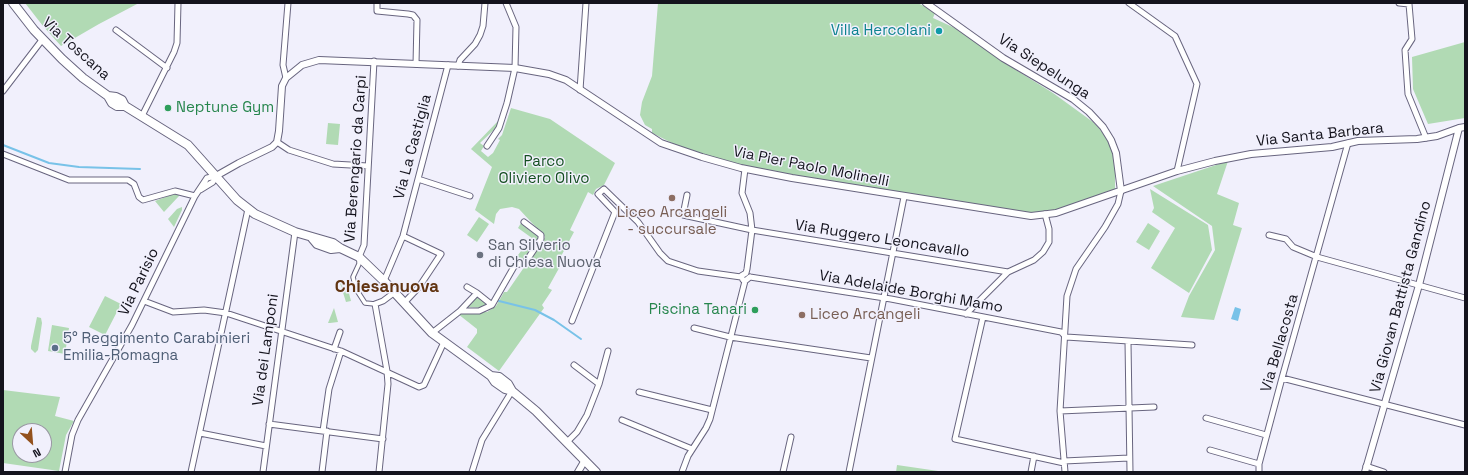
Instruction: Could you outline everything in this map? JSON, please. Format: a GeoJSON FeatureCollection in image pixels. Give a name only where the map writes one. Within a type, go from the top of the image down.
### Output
{"type":"FeatureCollection","features":[{"type":"Feature","properties":{"kind":"main road","name":"Via Toscana"},"geometry":{"type":"LineString","coordinates":[[13,3],[42,40],[83,78],[108,96],[112,103],[117,106],[125,106],[188,145],[237,200],[248,209],[264,220],[312,238],[326,240],[359,257],[395,292],[432,333],[491,376],[499,377],[508,384],[512,391],[536,412],[596,472]]}},
{"type":"Feature","properties":{"kind":"street"},"geometry":{"type":"LineString","coordinates":[[142,116],[167,68],[177,43],[178,3]]}},
{"type":"Feature","properties":{"kind":"street"},"geometry":{"type":"LineString","coordinates":[[216,176],[272,147],[277,142],[282,86],[286,78],[283,65],[288,3]]}},
{"type":"Feature","properties":{"kind":"street"},"geometry":{"type":"LineString","coordinates":[[377,3],[377,11],[413,15],[417,20],[416,64]]}},
{"type":"Feature","properties":{"kind":"street"},"geometry":{"type":"LineString","coordinates":[[458,66],[460,60],[475,44],[480,35],[483,26],[484,3]]}},
{"type":"Feature","properties":{"kind":"street"},"geometry":{"type":"LineString","coordinates":[[487,146],[499,128],[507,103],[515,68],[516,27],[506,3]]}},
{"type":"Feature","properties":{"kind":"street"},"geometry":{"type":"LineString","coordinates":[[580,90],[586,3]]}},
{"type":"Feature","properties":{"kind":"street","name":"Via Siepelunga"},"geometry":{"type":"LineString","coordinates":[[926,3],[1003,58],[1073,100],[1089,112],[1103,127],[1111,140],[1116,153],[1120,198],[1102,233],[1079,263],[1069,286],[1067,296],[1066,337],[1060,412],[1065,472]]}},
{"type":"Feature","properties":{"kind":"street"},"geometry":{"type":"LineString","coordinates":[[1129,3],[1175,36],[1197,84],[1177,171]]}},
{"type":"Feature","properties":{"kind":"street"},"geometry":{"type":"LineString","coordinates":[[1399,3],[1410,4],[1412,40],[1405,50],[1408,94],[1426,138]]}},
{"type":"Feature","properties":{"kind":"street"},"geometry":{"type":"LineString","coordinates":[[116,30],[167,68]]}},
{"type":"Feature","properties":{"kind":"street"},"geometry":{"type":"LineString","coordinates":[[3,91],[42,40]]}},
{"type":"Feature","properties":{"kind":"street","name":"Via Pier Paolo Molinelli"},"geometry":{"type":"LineString","coordinates":[[286,78],[294,70],[310,61],[319,60],[374,61],[515,68],[549,74],[566,80],[662,143],[745,169],[904,197],[1031,216],[1071,208],[1120,191]]}},
{"type":"Feature","properties":{"kind":"street","name":"Via Berengario da Carpi"},"geometry":{"type":"LineString","coordinates":[[359,257],[364,245],[374,61]]}},
{"type":"Feature","properties":{"kind":"street","name":"Via La Castiglia"},"geometry":{"type":"LineString","coordinates":[[384,281],[403,236],[448,65]]}},
{"type":"Feature","properties":{"kind":"street","name":"Via Santa Barbara"},"geometry":{"type":"LineString","coordinates":[[1120,191],[1177,171],[1232,158],[1332,147],[1370,139],[1406,140],[1426,138],[1462,127]]}},
{"type":"Feature","properties":{"kind":"street","name":"Via Giovan Battista Gandino"},"geometry":{"type":"LineString","coordinates":[[1366,469],[1419,285],[1462,127]]}},
{"type":"Feature","properties":{"kind":"street"},"geometry":{"type":"LineString","coordinates":[[277,142],[289,150],[333,164],[368,166]]}},
{"type":"Feature","properties":{"kind":"street","name":"Via Bellacosta"},"geometry":{"type":"LineString","coordinates":[[1259,472],[1258,464],[1348,143]]}},
{"type":"Feature","properties":{"kind":"street"},"geometry":{"type":"LineString","coordinates":[[3,154],[69,180],[128,180],[134,184],[139,198],[143,200],[175,191],[195,196]]}},
{"type":"Feature","properties":{"kind":"street"},"geometry":{"type":"LineString","coordinates":[[682,472],[692,449],[706,428],[712,410],[730,337],[743,274],[748,275],[752,230],[750,214],[742,193],[745,169]]}},
{"type":"Feature","properties":{"kind":"street","name":"Via Parisio"},"geometry":{"type":"LineString","coordinates":[[65,472],[72,435],[78,420],[144,301],[195,196],[207,178],[216,176]]}},
{"type":"Feature","properties":{"kind":"street"},"geometry":{"type":"LineString","coordinates":[[418,179],[470,196]]}},
{"type":"Feature","properties":{"kind":"street"},"geometry":{"type":"LineString","coordinates":[[572,321],[615,212],[598,194],[604,189],[638,222],[660,254],[668,261],[698,271],[743,279]]}},
{"type":"Feature","properties":{"kind":"street","name":"Via Ruggero Leoncavallo"},"geometry":{"type":"LineString","coordinates":[[687,196],[683,215],[752,230],[1008,272]]}},
{"type":"Feature","properties":{"kind":"street"},"geometry":{"type":"LineString","coordinates":[[850,472],[871,358],[894,253],[904,197]]}},
{"type":"Feature","properties":{"kind":"street"},"geometry":{"type":"LineString","coordinates":[[191,472],[248,209]]}},
{"type":"Feature","properties":{"kind":"street"},"geometry":{"type":"LineString","coordinates":[[966,314],[1008,272],[1034,260],[1043,252],[1048,242],[1049,229],[1045,214]]}},
{"type":"Feature","properties":{"kind":"street"},"geometry":{"type":"LineString","coordinates":[[460,311],[479,311],[492,305],[515,265],[525,263],[541,239],[541,235],[524,222]]}},
{"type":"Feature","properties":{"kind":"street","name":"Via dei Lamponi"},"geometry":{"type":"LineString","coordinates":[[263,472],[295,232]]}},
{"type":"Feature","properties":{"kind":"street"},"geometry":{"type":"LineString","coordinates":[[1269,235],[1286,239],[1293,247],[1317,258],[1465,298]]}},
{"type":"Feature","properties":{"kind":"street"},"geometry":{"type":"LineString","coordinates":[[403,236],[442,254],[420,287],[404,303]]}},
{"type":"Feature","properties":{"kind":"street"},"geometry":{"type":"LineString","coordinates":[[359,257],[359,264],[353,275],[353,282],[362,301],[368,304],[375,304],[383,301],[395,292]]}},
{"type":"Feature","properties":{"kind":"street","name":"Via Adelaide Borghi Mamo"},"geometry":{"type":"LineString","coordinates":[[748,275],[883,298],[1061,332],[1066,337],[1192,346]]}},
{"type":"Feature","properties":{"kind":"street"},"geometry":{"type":"LineString","coordinates":[[467,287],[492,305]]}},
{"type":"Feature","properties":{"kind":"street"},"geometry":{"type":"LineString","coordinates":[[432,333],[460,311],[477,293]]}},
{"type":"Feature","properties":{"kind":"street"},"geometry":{"type":"LineString","coordinates":[[144,301],[173,312],[204,310],[226,313],[341,351],[388,371],[409,383],[422,387],[444,342]]}},
{"type":"Feature","properties":{"kind":"street"},"geometry":{"type":"LineString","coordinates":[[375,304],[388,371],[379,472]]}},
{"type":"Feature","properties":{"kind":"street"},"geometry":{"type":"LineString","coordinates":[[983,317],[955,439],[1064,462],[1129,458]]}},
{"type":"Feature","properties":{"kind":"street"},"geometry":{"type":"LineString","coordinates":[[694,328],[730,337],[871,358]]}},
{"type":"Feature","properties":{"kind":"street"},"geometry":{"type":"LineString","coordinates":[[334,349],[340,332]]}},
{"type":"Feature","properties":{"kind":"street"},"geometry":{"type":"LineString","coordinates":[[1128,342],[1130,472]]}},
{"type":"Feature","properties":{"kind":"street"},"geometry":{"type":"LineString","coordinates":[[322,472],[329,389],[341,351]]}},
{"type":"Feature","properties":{"kind":"street"},"geometry":{"type":"LineString","coordinates":[[567,442],[577,432],[587,416],[599,384],[608,351]]}},
{"type":"Feature","properties":{"kind":"street"},"geometry":{"type":"LineString","coordinates":[[574,365],[599,384]]}},
{"type":"Feature","properties":{"kind":"street"},"geometry":{"type":"LineString","coordinates":[[1282,378],[1465,425]]}},
{"type":"Feature","properties":{"kind":"street"},"geometry":{"type":"LineString","coordinates":[[472,472],[482,440],[490,424],[512,391]]}},
{"type":"Feature","properties":{"kind":"street"},"geometry":{"type":"LineString","coordinates":[[639,392],[712,410]]}},
{"type":"Feature","properties":{"kind":"street"},"geometry":{"type":"LineString","coordinates":[[1060,412],[1154,407]]}},
{"type":"Feature","properties":{"kind":"street"},"geometry":{"type":"LineString","coordinates":[[1206,418],[1266,435]]}},
{"type":"Feature","properties":{"kind":"street"},"geometry":{"type":"LineString","coordinates":[[622,420],[692,449]]}},
{"type":"Feature","properties":{"kind":"street"},"geometry":{"type":"LineString","coordinates":[[269,424],[383,439]]}},
{"type":"Feature","properties":{"kind":"street"},"geometry":{"type":"LineString","coordinates":[[200,433],[266,446]]}},
{"type":"Feature","properties":{"kind":"street"},"geometry":{"type":"LineString","coordinates":[[783,472],[791,437]]}},
{"type":"Feature","properties":{"kind":"street"},"geometry":{"type":"LineString","coordinates":[[1210,450],[1258,464]]}},
{"type":"Feature","properties":{"kind":"street"},"geometry":{"type":"LineString","coordinates":[[1031,472],[1034,456]]}},
{"type":"Feature","properties":{"kind":"street"},"geometry":{"type":"LineString","coordinates":[[578,472],[585,460]]}},
{"type":"Feature","properties":{"kind":"street"},"geometry":{"type":"LineString","coordinates":[[1366,469],[1384,472]]}},
{"type":"Feature","properties":{"kind":"green space"},"geometry":{"type":"Polygon","coordinates":[[[25,3],[139,3],[61,46],[25,3]]]}},
{"type":"Feature","properties":{"kind":"green space"},"geometry":{"type":"Polygon","coordinates":[[[658,3],[917,3],[922,5],[935,13],[933,18],[968,34],[1016,70],[1053,93],[1093,122],[1106,136],[1112,148],[1115,169],[1115,189],[1054,210],[1029,213],[750,168],[688,151],[652,133],[652,129],[645,125],[640,115],[642,102],[652,76],[658,3]]]}},
{"type":"Feature","properties":{"kind":"green space"},"geometry":{"type":"Polygon","coordinates":[[[1465,42],[1465,118],[1428,124],[1413,89],[1412,57],[1465,42]]]}},
{"type":"Feature","properties":{"kind":"green space","name":"Parco Oliviero Olivo"},"geometry":{"type":"Polygon","coordinates":[[[511,108],[550,119],[615,163],[604,185],[596,189],[593,195],[588,192],[570,230],[574,232],[559,260],[563,261],[548,288],[552,290],[542,305],[544,308],[499,371],[467,347],[477,333],[477,329],[458,314],[461,312],[487,312],[496,306],[504,292],[507,292],[545,237],[519,209],[512,207],[500,209],[496,214],[494,224],[475,210],[492,167],[471,149],[499,120],[498,126],[480,143],[484,146],[481,151],[488,157],[493,153],[500,140],[498,139],[502,135],[511,108]]]}},
{"type":"Feature","properties":{"kind":"green space"},"geometry":{"type":"Polygon","coordinates":[[[328,123],[340,124],[338,145],[326,144],[328,123]]]}},
{"type":"Feature","properties":{"kind":"green space"},"geometry":{"type":"Polygon","coordinates":[[[1228,161],[1217,194],[1239,203],[1233,225],[1242,228],[1214,320],[1181,317],[1189,296],[1215,250],[1212,226],[1153,186],[1228,161]]]}},
{"type":"Feature","properties":{"kind":"green space"},"geometry":{"type":"Polygon","coordinates":[[[1150,189],[1208,225],[1212,250],[1189,293],[1151,268],[1175,228],[1152,212],[1154,208],[1150,189]]]}},
{"type":"Feature","properties":{"kind":"green space"},"geometry":{"type":"Polygon","coordinates":[[[178,193],[179,196],[164,212],[155,201],[178,193]]]}},
{"type":"Feature","properties":{"kind":"green space"},"geometry":{"type":"Polygon","coordinates":[[[182,207],[174,227],[168,219],[177,209],[182,207]]]}},
{"type":"Feature","properties":{"kind":"green space"},"geometry":{"type":"Polygon","coordinates":[[[479,217],[489,224],[477,242],[467,235],[479,217]]]}},
{"type":"Feature","properties":{"kind":"green space"},"geometry":{"type":"Polygon","coordinates":[[[521,223],[540,236],[536,241],[518,228],[521,223]]]}},
{"type":"Feature","properties":{"kind":"green space"},"geometry":{"type":"Polygon","coordinates":[[[1148,223],[1160,231],[1149,250],[1136,242],[1148,223]]]}},
{"type":"Feature","properties":{"kind":"green space"},"geometry":{"type":"Polygon","coordinates":[[[531,238],[537,242],[524,262],[515,259],[531,238]]]}},
{"type":"Feature","properties":{"kind":"green space"},"geometry":{"type":"Polygon","coordinates":[[[346,282],[351,301],[346,302],[340,283],[346,282]]]}},
{"type":"Feature","properties":{"kind":"green space"},"geometry":{"type":"Polygon","coordinates":[[[105,296],[121,304],[105,335],[89,327],[105,296]]]}},
{"type":"Feature","properties":{"kind":"green space"},"geometry":{"type":"Polygon","coordinates":[[[476,297],[489,305],[483,308],[466,307],[476,297]]]}},
{"type":"Feature","properties":{"kind":"green space"},"geometry":{"type":"Polygon","coordinates":[[[334,308],[338,322],[328,323],[334,308]]]}},
{"type":"Feature","properties":{"kind":"green space"},"geometry":{"type":"Polygon","coordinates":[[[37,317],[41,318],[42,323],[38,350],[35,353],[31,349],[31,346],[37,317]]]}},
{"type":"Feature","properties":{"kind":"green space"},"geometry":{"type":"Polygon","coordinates":[[[52,325],[69,328],[65,354],[48,351],[52,325]]]}},
{"type":"Feature","properties":{"kind":"green space"},"geometry":{"type":"Polygon","coordinates":[[[3,390],[60,397],[55,416],[74,421],[66,435],[59,471],[3,463],[3,390]]]}},
{"type":"Feature","properties":{"kind":"green space"},"geometry":{"type":"Polygon","coordinates":[[[897,465],[945,472],[896,472],[897,465]]]}},
{"type":"Feature","properties":{"kind":"water"},"geometry":{"type":"Polygon","coordinates":[[[1235,307],[1241,309],[1238,321],[1231,319],[1235,307]]]}},
{"type":"Feature","properties":{"kind":"waterway"},"geometry":{"type":"LineString","coordinates":[[3,145],[49,163],[79,167],[140,169]]}},
{"type":"Feature","properties":{"kind":"waterway"},"geometry":{"type":"LineString","coordinates":[[499,301],[535,310],[554,320],[581,339]]}},
{"type":"Feature","properties":{"kind":"place","name":"Villa Hercolani"},"geometry":{"type":"Point","coordinates":[939,31]}},
{"type":"Feature","properties":{"kind":"place","name":"Neptune Gym"},"geometry":{"type":"Point","coordinates":[168,108]}},
{"type":"Feature","properties":{"kind":"place","name":"Liceo Arcangeli - succursale"},"geometry":{"type":"Point","coordinates":[672,198]}},
{"type":"Feature","properties":{"kind":"place","name":"San Silverio di Chiesa Nuova"},"geometry":{"type":"Point","coordinates":[480,255]}},
{"type":"Feature","properties":{"kind":"place","name":"Piscina Tanari"},"geometry":{"type":"Point","coordinates":[755,310]}},
{"type":"Feature","properties":{"kind":"place","name":"Liceo Arcangeli"},"geometry":{"type":"Point","coordinates":[802,315]}},
{"type":"Feature","properties":{"kind":"place","name":"5° Reggimento Carabinieri Emilia-Romagna"},"geometry":{"type":"Point","coordinates":[55,348]}},
{"type":"Feature","properties":{"kind":"district","name":"Chiesanuova"},"geometry":{"type":"Point","coordinates":[387,287]}}]}
